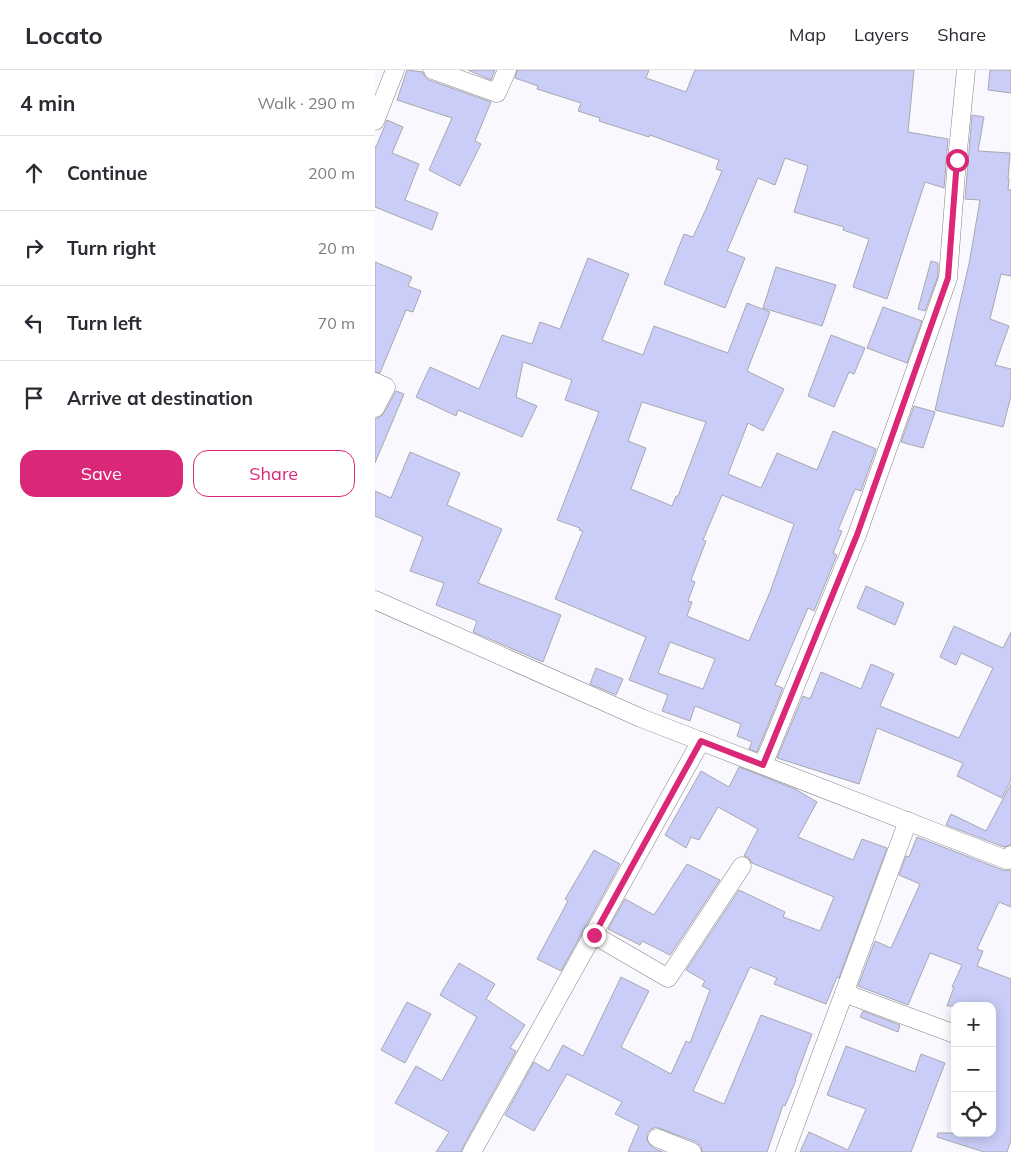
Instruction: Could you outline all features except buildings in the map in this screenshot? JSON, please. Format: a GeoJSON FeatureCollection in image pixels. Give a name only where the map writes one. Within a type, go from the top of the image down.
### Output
{"type":"FeatureCollection","features":[{"type":"Feature","properties":{"kind":"street"},"geometry":{"type":"LineString","coordinates":[[375,121],[395,70]]}},
{"type":"Feature","properties":{"kind":"street"},"geometry":{"type":"LineString","coordinates":[[433,70],[497,94],[507,70]]}},
{"type":"Feature","properties":{"kind":"street"},"geometry":{"type":"LineString","coordinates":[[763,765],[857,535],[948,278],[966,70]]}},
{"type":"Feature","properties":{"kind":"street"},"geometry":{"type":"LineString","coordinates":[[375,382],[386,387],[375,408]]}},
{"type":"Feature","properties":{"kind":"street"},"geometry":{"type":"LineString","coordinates":[[375,600],[641,718],[1007,860],[1011,855]]}},
{"type":"Feature","properties":{"kind":"street"},"geometry":{"type":"LineString","coordinates":[[472,1152],[701,741]]}},
{"type":"Feature","properties":{"kind":"street"},"geometry":{"type":"LineString","coordinates":[[785,1152],[908,821]]}},
{"type":"Feature","properties":{"kind":"street"},"geometry":{"type":"LineString","coordinates":[[594,935],[668,978],[742,866]]}},
{"type":"Feature","properties":{"kind":"street"},"geometry":{"type":"LineString","coordinates":[[844,993],[951,1033]]}},
{"type":"Feature","properties":{"kind":"street"},"geometry":{"type":"LineString","coordinates":[[657,1138],[692,1152]]}},
{"type":"Feature","properties":{"kind":"route"},"geometry":{"type":"LineString","coordinates":[[594,935],[701,741],[763,765],[857,535],[948,278],[957,160]]}}]}
